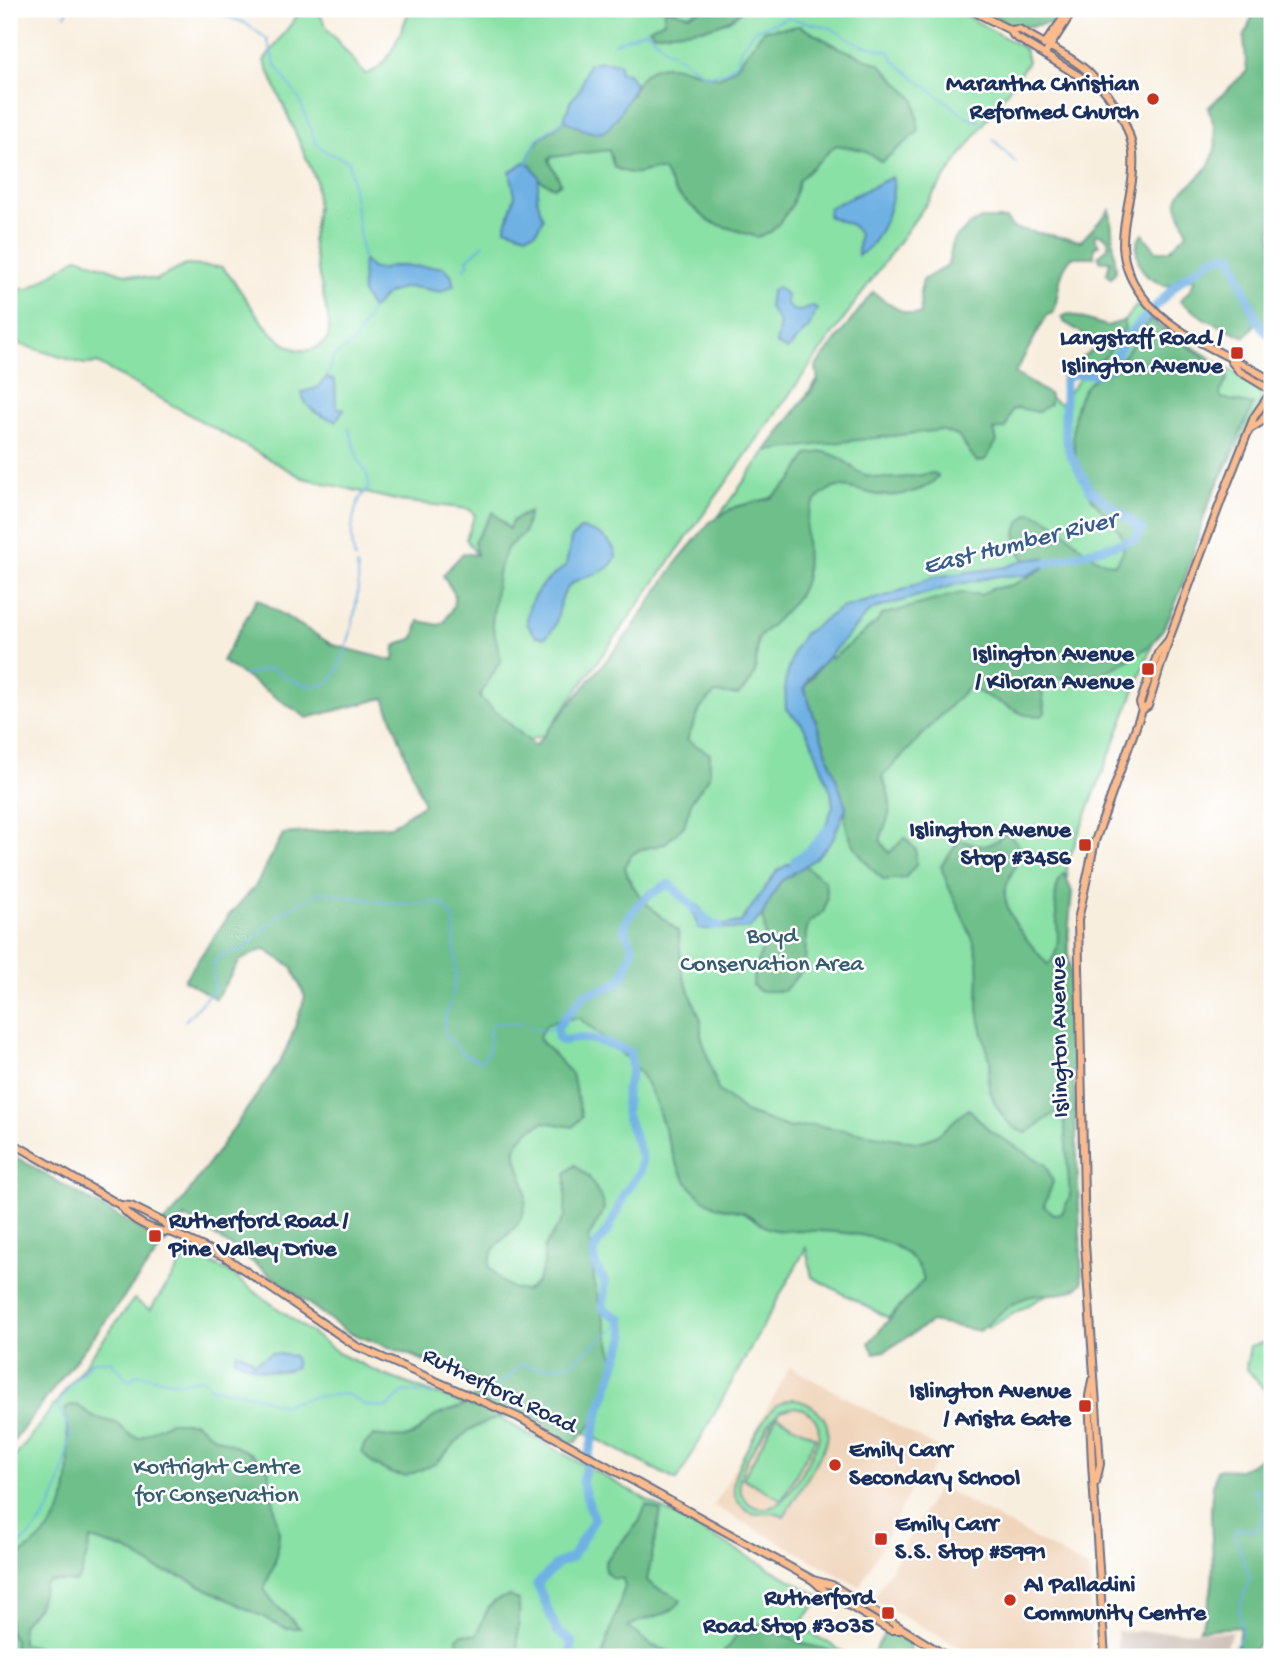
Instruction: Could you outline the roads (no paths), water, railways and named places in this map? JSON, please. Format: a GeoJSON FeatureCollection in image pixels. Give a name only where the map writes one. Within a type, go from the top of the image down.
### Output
{"type":"FeatureCollection","features":[{"type":"Feature","properties":{"kind":"main road"},"geometry":{"type":"LineString","coordinates":[[969,9],[1010,30],[1014,36],[1046,49],[1084,79],[1097,82],[1118,108],[1130,138],[1133,168],[1121,235],[1126,266],[1134,283],[1151,306],[1172,324],[1272,381]]}},
{"type":"Feature","properties":{"kind":"main road"},"geometry":{"type":"LineString","coordinates":[[1046,49],[1074,9]]}},
{"type":"Feature","properties":{"kind":"main road"},"geometry":{"type":"LineString","coordinates":[[1230,359],[1239,371],[1272,391]]}},
{"type":"Feature","properties":{"kind":"main road","name":"Islington Avenue"},"geometry":{"type":"LineString","coordinates":[[1105,1657],[1089,1396],[1093,1373],[1082,1147],[1079,920],[1095,841],[1142,710],[1148,706],[1169,639],[1250,429],[1272,391]]}},
{"type":"Feature","properties":{"kind":"main road","name":"Islington Avenue"},"geometry":{"type":"LineString","coordinates":[[1250,429],[1261,422],[1272,405]]}},
{"type":"Feature","properties":{"kind":"main road","name":"Rutherford Road"},"geometry":{"type":"LineString","coordinates":[[9,1141],[120,1205],[127,1216],[225,1257],[356,1346],[518,1417],[813,1580],[832,1585],[892,1622],[900,1630],[948,1657]]}},
{"type":"Feature","properties":{"kind":"water"},"geometry":{"type":"Polygon","coordinates":[[[601,61],[620,64],[619,72],[628,73],[635,84],[612,124],[603,132],[594,133],[564,120],[570,102],[580,89],[588,64],[601,61]]]}},
{"type":"Feature","properties":{"kind":"water"},"geometry":{"type":"Polygon","coordinates":[[[525,162],[531,165],[539,177],[537,199],[543,219],[536,232],[526,235],[505,228],[515,195],[510,172],[525,162]]]}},
{"type":"Feature","properties":{"kind":"water"},"geometry":{"type":"Polygon","coordinates":[[[892,177],[892,196],[885,221],[872,243],[858,255],[859,234],[852,225],[828,216],[829,208],[892,177]]]}},
{"type":"Feature","properties":{"kind":"water"},"geometry":{"type":"Polygon","coordinates":[[[363,259],[371,268],[381,270],[391,266],[443,267],[451,274],[454,285],[440,292],[417,287],[397,290],[382,298],[372,309],[362,293],[363,259]]]}},
{"type":"Feature","properties":{"kind":"water"},"geometry":{"type":"Polygon","coordinates":[[[777,287],[787,295],[786,303],[792,310],[801,311],[813,306],[817,309],[809,327],[787,350],[776,344],[780,324],[769,307],[771,292],[777,287]]]}},
{"type":"Feature","properties":{"kind":"water"},"geometry":{"type":"Polygon","coordinates":[[[326,378],[335,380],[336,407],[344,409],[336,421],[314,411],[303,398],[302,392],[317,388],[326,378]]]}},
{"type":"Feature","properties":{"kind":"water"},"geometry":{"type":"Polygon","coordinates":[[[580,529],[603,537],[612,546],[616,557],[612,564],[601,572],[570,585],[562,598],[551,632],[545,637],[536,636],[527,624],[533,597],[544,583],[566,566],[571,539],[580,529]]]}},
{"type":"Feature","properties":{"kind":"water"},"geometry":{"type":"Polygon","coordinates":[[[1044,558],[1057,561],[1028,575],[998,576],[955,585],[871,610],[808,679],[804,688],[846,807],[832,841],[815,859],[780,882],[762,915],[749,929],[699,929],[687,899],[700,907],[709,923],[724,925],[741,922],[777,871],[810,851],[820,841],[833,806],[831,792],[811,740],[802,724],[786,709],[785,683],[794,650],[804,634],[841,608],[893,594],[933,577],[1006,567],[1024,560],[1044,558]]]}},
{"type":"Feature","properties":{"kind":"water"},"geometry":{"type":"Polygon","coordinates":[[[237,1352],[252,1359],[254,1363],[272,1353],[294,1356],[296,1367],[272,1372],[235,1359],[237,1352]]]}},
{"type":"Feature","properties":{"kind":"waterway"},"geometry":{"type":"LineString","coordinates":[[65,15],[69,9]]}},
{"type":"Feature","properties":{"kind":"waterway"},"geometry":{"type":"LineString","coordinates":[[223,15],[245,23],[267,39],[275,64],[299,99],[316,143],[326,152],[349,161],[363,259]]}},
{"type":"Feature","properties":{"kind":"waterway"},"geometry":{"type":"LineString","coordinates":[[615,43],[646,30],[666,49],[707,76],[726,72],[737,62],[741,49],[754,30],[788,18],[831,28],[859,44],[890,52],[894,61],[915,78],[968,118],[981,122]]}},
{"type":"Feature","properties":{"kind":"waterway"},"geometry":{"type":"LineString","coordinates":[[527,163],[537,139],[564,120]]}},
{"type":"Feature","properties":{"kind":"waterway"},"geometry":{"type":"LineString","coordinates":[[993,139],[1016,163]]}},
{"type":"Feature","properties":{"kind":"waterway"},"geometry":{"type":"LineString","coordinates":[[464,269],[468,265],[467,259],[484,244]]}},
{"type":"Feature","properties":{"kind":"waterway","name":"East Humber River"},"geometry":{"type":"LineString","coordinates":[[1047,563],[1136,539],[1142,529],[1090,490],[1070,454],[1065,433],[1065,378],[1076,374],[1096,374],[1110,367],[1127,336],[1181,280],[1215,257],[1232,255],[1259,323],[1272,336]]}},
{"type":"Feature","properties":{"kind":"waterway"},"geometry":{"type":"LineString","coordinates":[[328,376],[333,357],[354,342],[372,310]]}},
{"type":"Feature","properties":{"kind":"waterway"},"geometry":{"type":"LineString","coordinates":[[349,428],[357,457],[368,477],[369,488],[358,502],[353,521],[355,559]]}},
{"type":"Feature","properties":{"kind":"waterway"},"geometry":{"type":"LineString","coordinates":[[243,676],[271,668],[306,685],[327,683],[341,664],[351,629],[358,592],[357,566]]}},
{"type":"Feature","properties":{"kind":"waterway","name":"East Humber River"},"geometry":{"type":"LineString","coordinates":[[795,860],[809,851],[830,827]]}},
{"type":"Feature","properties":{"kind":"waterway","name":"East Humber River"},"geometry":{"type":"LineString","coordinates":[[570,1657],[572,1642],[557,1631],[537,1584],[558,1563],[571,1558],[594,1520],[582,1482],[598,1416],[625,1336],[621,1319],[603,1309],[605,1282],[595,1265],[594,1249],[610,1227],[625,1193],[640,1172],[642,1157],[626,1114],[626,1091],[632,1070],[630,1052],[588,1039],[562,1041],[558,1037],[557,1027],[585,994],[610,987],[622,979],[633,948],[624,928],[627,920],[636,907],[655,892],[669,884],[712,925],[719,926]]}},
{"type":"Feature","properties":{"kind":"waterway"},"geometry":{"type":"LineString","coordinates":[[185,1021],[214,989],[213,963],[222,955],[242,950],[284,912],[319,892],[392,904],[443,903],[454,919],[456,977],[452,997]]}},
{"type":"Feature","properties":{"kind":"waterway"},"geometry":{"type":"LineString","coordinates":[[451,1002],[445,1016],[445,1035],[466,1056],[480,1061],[485,1057],[491,1026]]}},
{"type":"Feature","properties":{"kind":"waterway"},"geometry":{"type":"LineString","coordinates":[[494,1023],[521,1024]]}},
{"type":"Feature","properties":{"kind":"waterway"},"geometry":{"type":"LineString","coordinates":[[527,1027],[547,1031],[557,1027]]}},
{"type":"Feature","properties":{"kind":"waterway"},"geometry":{"type":"LineString","coordinates":[[496,1388],[522,1364],[539,1368],[571,1363],[615,1328],[619,1318]]}},
{"type":"Feature","properties":{"kind":"waterway"},"geometry":{"type":"LineString","coordinates":[[9,1552],[36,1529],[53,1502],[70,1437],[70,1428],[57,1406],[71,1384],[92,1361],[110,1361],[129,1381],[138,1374],[179,1383],[203,1378],[211,1388],[245,1393],[282,1405],[312,1397],[347,1394],[365,1405],[386,1408],[405,1391],[433,1394]]}},
{"type":"Feature","properties":{"kind":"waterway"},"geometry":{"type":"LineString","coordinates":[[1229,1657],[1242,1634],[1239,1610],[1250,1578],[1234,1533],[1237,1528],[1256,1531],[1264,1515],[1254,1489],[1272,1490]]}},
{"type":"Feature","properties":{"kind":"place","name":"Marantha Christian Reformed Church"},"geometry":{"type":"Point","coordinates":[1153,99]}},
{"type":"Feature","properties":{"kind":"place","name":"Langstaff Road / Islington Avenue"},"geometry":{"type":"Point","coordinates":[1237,353]}},
{"type":"Feature","properties":{"kind":"place","name":"Islington Avenue / Kiloran Avenue"},"geometry":{"type":"Point","coordinates":[1148,669]}},
{"type":"Feature","properties":{"kind":"place","name":"Islington Avenue Stop #3456"},"geometry":{"type":"Point","coordinates":[1085,845]}},
{"type":"Feature","properties":{"kind":"place","name":"Rutherford Road / Pine Valley Drive"},"geometry":{"type":"Point","coordinates":[155,1236]}},
{"type":"Feature","properties":{"kind":"place","name":"Islington Avenue / Arista Gate"},"geometry":{"type":"Point","coordinates":[1085,1406]}},
{"type":"Feature","properties":{"kind":"place","name":"Emily Carr Secondary School"},"geometry":{"type":"Point","coordinates":[835,1465]}},
{"type":"Feature","properties":{"kind":"place","name":"Emily Carr S.S. Stop #5991"},"geometry":{"type":"Point","coordinates":[881,1539]}},
{"type":"Feature","properties":{"kind":"place","name":"Al Palladini Community Centre"},"geometry":{"type":"Point","coordinates":[1010,1600]}},
{"type":"Feature","properties":{"kind":"place","name":"Rutherford Road Stop #3035"},"geometry":{"type":"Point","coordinates":[888,1613]}},
{"type":"Feature","properties":{"kind":"park label","name":"Boyd Conservation Area"},"geometry":{"type":"Point","coordinates":[772,951]}},
{"type":"Feature","properties":{"kind":"park label","name":"Kortright Centre for Conservation"},"geometry":{"type":"Point","coordinates":[217,1482]}}]}
